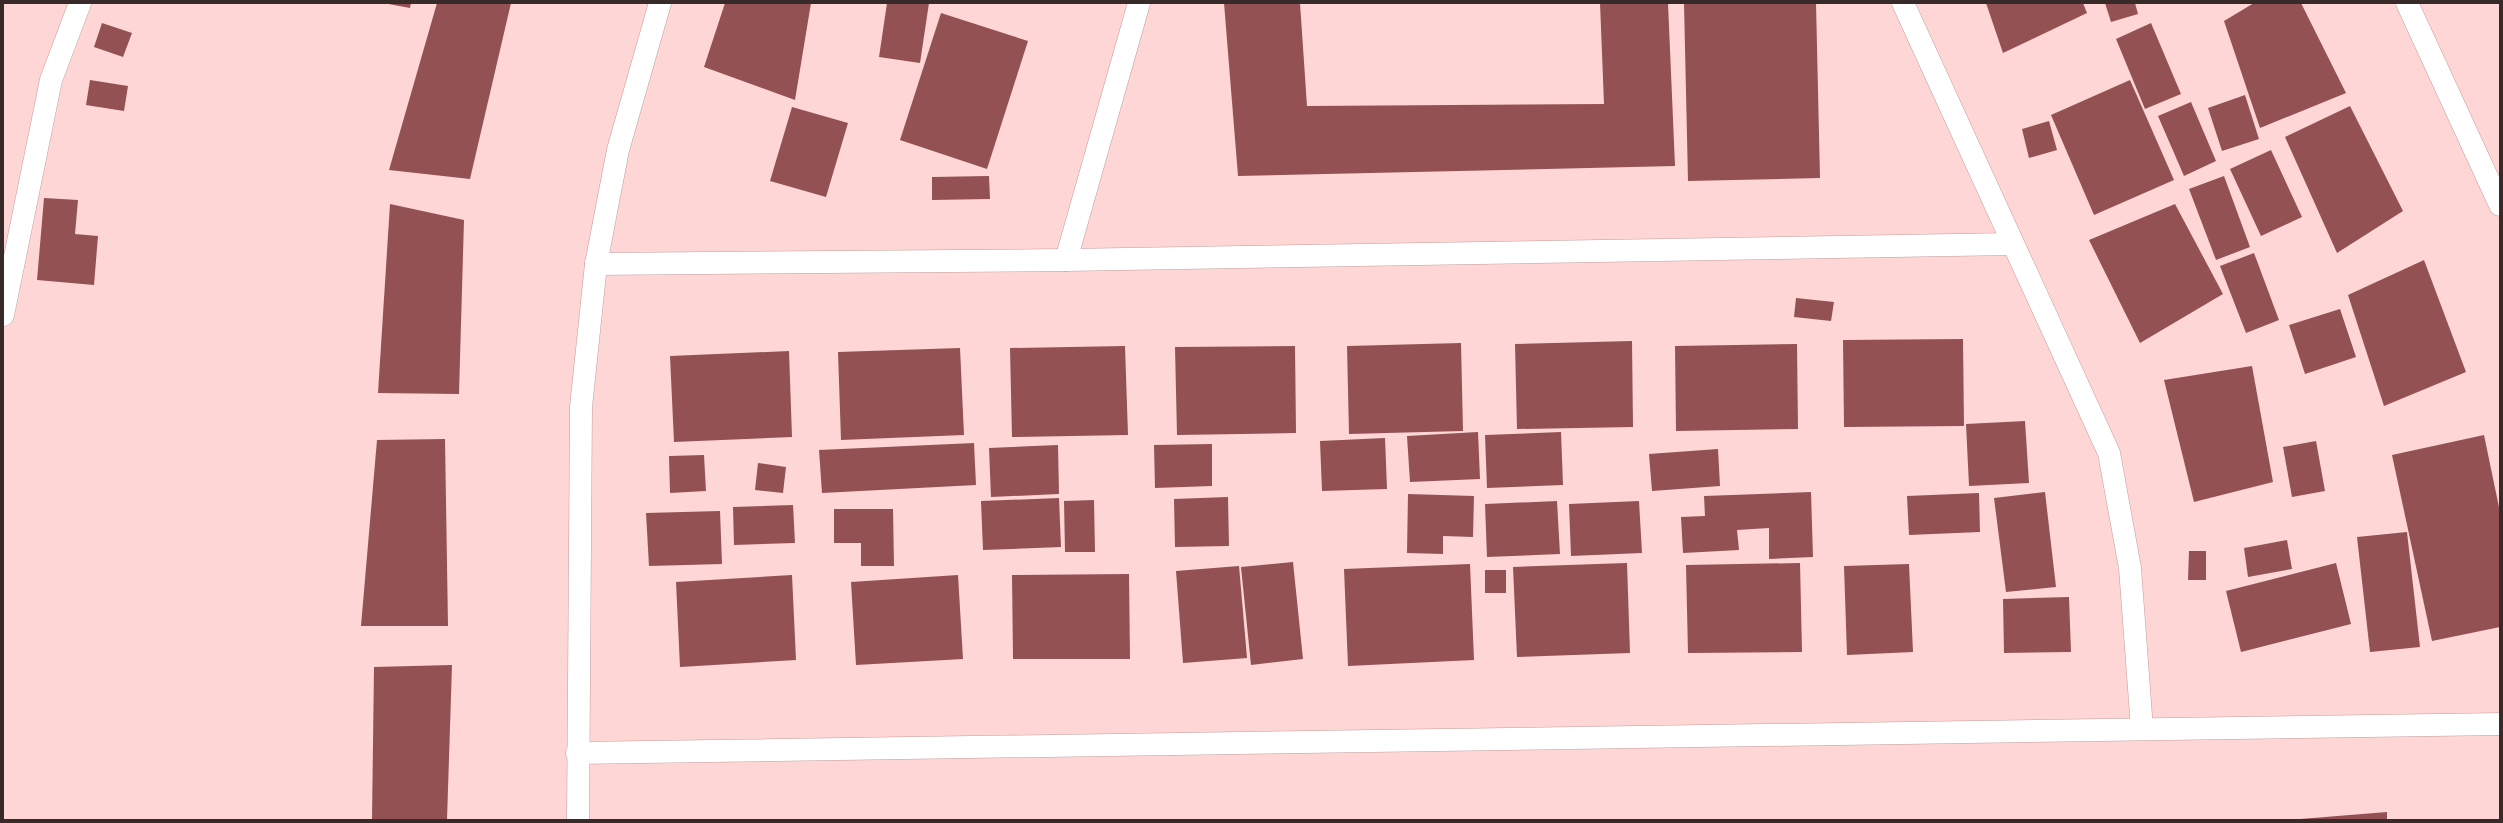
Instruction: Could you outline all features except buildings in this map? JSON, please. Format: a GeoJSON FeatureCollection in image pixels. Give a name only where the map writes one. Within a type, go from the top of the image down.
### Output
{"type":"FeatureCollection","features":[{"type":"Feature","properties":{"kind":"street"},"geometry":{"type":"LineString","coordinates":[[3,316],[51,80],[80,3]]}},
{"type":"Feature","properties":{"kind":"street"},"geometry":{"type":"LineString","coordinates":[[578,820],[577,753],[581,407],[596,264],[618,150],[660,3]]}},
{"type":"Feature","properties":{"kind":"street"},"geometry":{"type":"LineString","coordinates":[[1066,260],[1139,3]]}},
{"type":"Feature","properties":{"kind":"street"},"geometry":{"type":"LineString","coordinates":[[1903,3],[2012,244],[2109,453],[2130,568],[2142,729]]}},
{"type":"Feature","properties":{"kind":"street"},"geometry":{"type":"LineString","coordinates":[[2408,3],[2500,205]]}},
{"type":"Feature","properties":{"kind":"street"},"geometry":{"type":"LineString","coordinates":[[596,264],[1066,260],[2012,244]]}},
{"type":"Feature","properties":{"kind":"street"},"geometry":{"type":"LineString","coordinates":[[577,753],[2500,724]]}}]}
